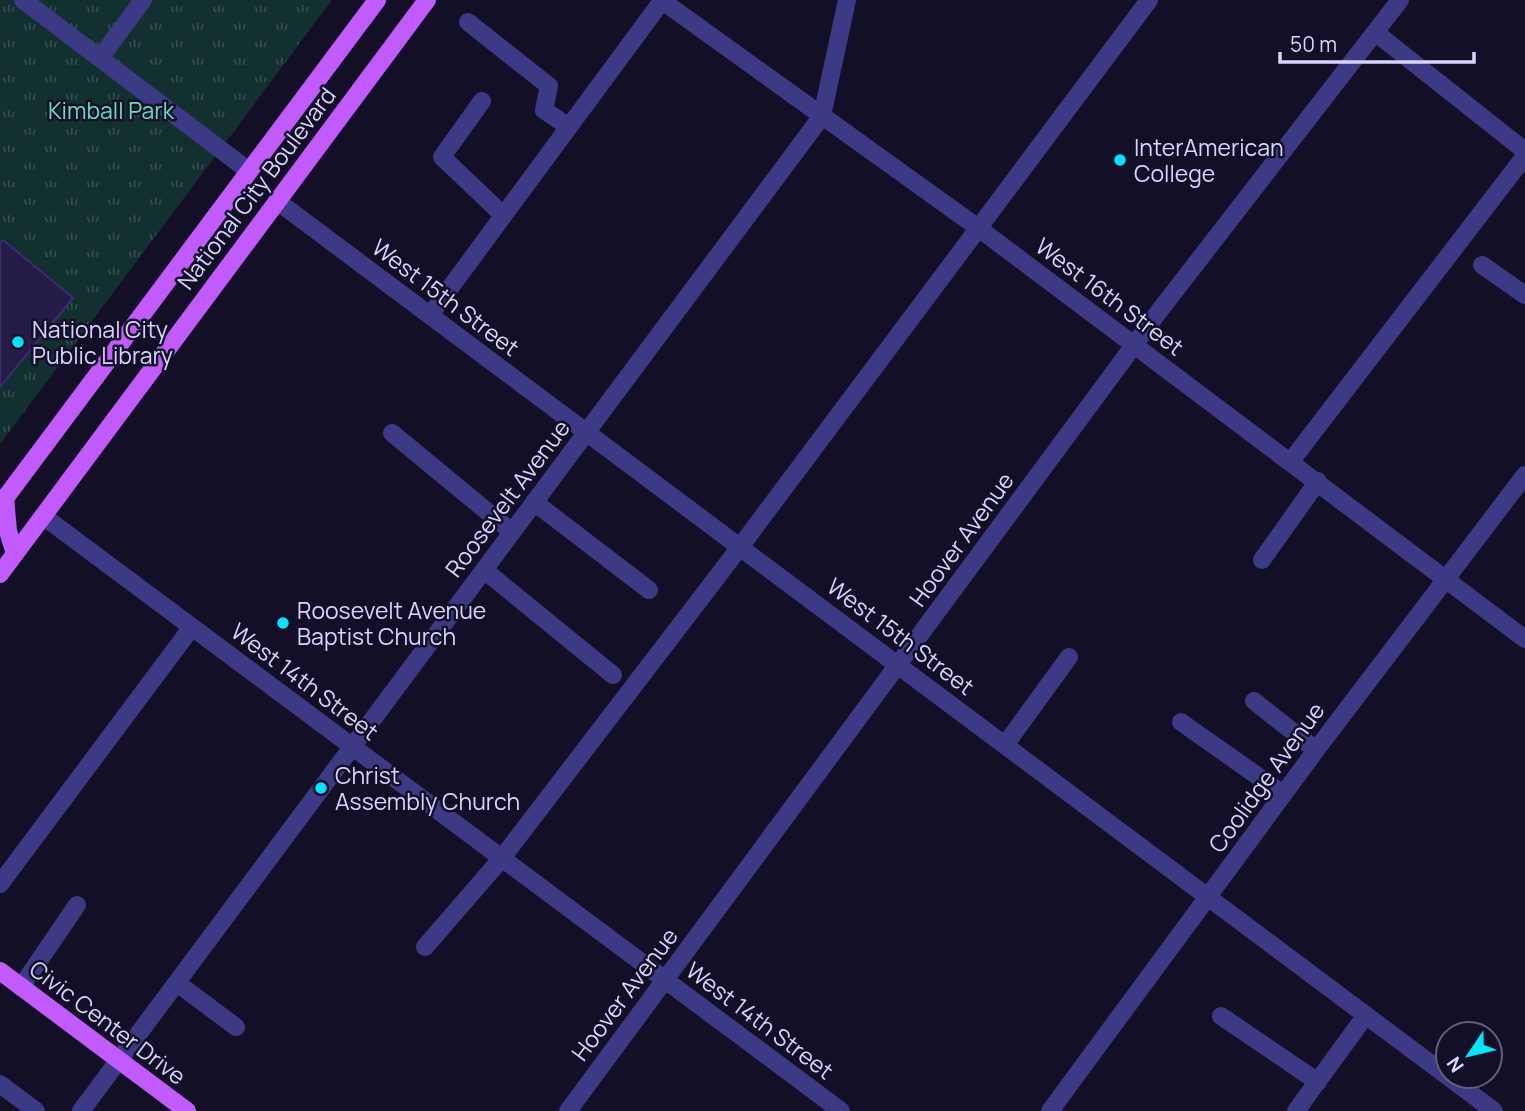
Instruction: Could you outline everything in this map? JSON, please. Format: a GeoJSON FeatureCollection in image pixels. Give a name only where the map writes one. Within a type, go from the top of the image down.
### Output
{"type":"FeatureCollection","features":[{"type":"Feature","properties":{"kind":"main road","name":"National City Boulevard"},"geometry":{"type":"LineString","coordinates":[[2,498],[377,0]]}},
{"type":"Feature","properties":{"kind":"main road","name":"National City Boulevard"},"geometry":{"type":"LineString","coordinates":[[0,574],[427,0]]}},
{"type":"Feature","properties":{"kind":"main road"},"geometry":{"type":"LineString","coordinates":[[2,498],[15,554]]}},
{"type":"Feature","properties":{"kind":"main road","name":"Civic Center Drive"},"geometry":{"type":"LineString","coordinates":[[0,971],[187,1111]]}},
{"type":"Feature","properties":{"kind":"street"},"geometry":{"type":"LineString","coordinates":[[23,0],[249,171]]}},
{"type":"Feature","properties":{"kind":"street"},"geometry":{"type":"LineString","coordinates":[[100,58],[143,0]]}},
{"type":"Feature","properties":{"kind":"street"},"geometry":{"type":"LineString","coordinates":[[822,116],[847,0]]}},
{"type":"Feature","properties":{"kind":"street"},"geometry":{"type":"LineString","coordinates":[[425,947],[502,858],[740,547],[1149,0]]}},
{"type":"Feature","properties":{"kind":"street","name":"Hoover Avenue"},"geometry":{"type":"LineString","coordinates":[[568,1111],[1134,346],[1400,0]]}},
{"type":"Feature","properties":{"kind":"street"},"geometry":{"type":"LineString","coordinates":[[430,315],[661,1]]}},
{"type":"Feature","properties":{"kind":"street","name":"West 16th Street"},"geometry":{"type":"LineString","coordinates":[[661,1],[977,227],[1525,639]]}},
{"type":"Feature","properties":{"kind":"street"},"geometry":{"type":"LineString","coordinates":[[468,22],[549,86],[544,110],[569,127]]}},
{"type":"Feature","properties":{"kind":"street"},"geometry":{"type":"LineString","coordinates":[[1291,461],[1525,153],[1376,33]]}},
{"type":"Feature","properties":{"kind":"street"},"geometry":{"type":"LineString","coordinates":[[482,101],[442,157],[503,215]]}},
{"type":"Feature","properties":{"kind":"street","name":"Roosevelt Avenue"},"geometry":{"type":"LineString","coordinates":[[81,1111],[822,116]]}},
{"type":"Feature","properties":{"kind":"street","name":"West 15th Street"},"geometry":{"type":"LineString","coordinates":[[277,201],[1494,1111]]}},
{"type":"Feature","properties":{"kind":"street"},"geometry":{"type":"LineString","coordinates":[[1482,265],[1525,295]]}},
{"type":"Feature","properties":{"kind":"street"},"geometry":{"type":"LineString","coordinates":[[392,433],[512,532]]}},
{"type":"Feature","properties":{"kind":"street","name":"Coolidge Avenue"},"geometry":{"type":"LineString","coordinates":[[1050,1111],[1283,794],[1525,475]]}},
{"type":"Feature","properties":{"kind":"street"},"geometry":{"type":"LineString","coordinates":[[1262,560],[1318,481]]}},
{"type":"Feature","properties":{"kind":"street"},"geometry":{"type":"LineString","coordinates":[[534,502],[649,590]]}},
{"type":"Feature","properties":{"kind":"street","name":"West 14th Street"},"geometry":{"type":"LineString","coordinates":[[43,516],[666,980],[817,1104],[841,1111]]}},
{"type":"Feature","properties":{"kind":"street"},"geometry":{"type":"LineString","coordinates":[[484,570],[614,675]]}},
{"type":"Feature","properties":{"kind":"street"},"geometry":{"type":"LineString","coordinates":[[0,884],[192,627]]}},
{"type":"Feature","properties":{"kind":"street"},"geometry":{"type":"LineString","coordinates":[[1005,745],[1069,657]]}},
{"type":"Feature","properties":{"kind":"street"},"geometry":{"type":"LineString","coordinates":[[1254,701],[1316,750]]}},
{"type":"Feature","properties":{"kind":"street"},"geometry":{"type":"LineString","coordinates":[[1181,722],[1283,794]]}},
{"type":"Feature","properties":{"kind":"street"},"geometry":{"type":"LineString","coordinates":[[21,987],[77,905]]}},
{"type":"Feature","properties":{"kind":"street"},"geometry":{"type":"LineString","coordinates":[[177,983],[236,1027]]}},
{"type":"Feature","properties":{"kind":"street"},"geometry":{"type":"LineString","coordinates":[[1296,1111],[1366,1015]]}},
{"type":"Feature","properties":{"kind":"street"},"geometry":{"type":"LineString","coordinates":[[1221,1016],[1318,1082]]}},
{"type":"Feature","properties":{"kind":"street"},"geometry":{"type":"LineString","coordinates":[[0,1084],[36,1111]]}},
{"type":"Feature","properties":{"kind":"green space","name":"Kimball Park"},"geometry":{"type":"Polygon","coordinates":[[[0,0],[332,0],[0,444],[0,0]]]}},
{"type":"Feature","properties":{"kind":"building","name":"National City Public Library"},"geometry":{"type":"Polygon","coordinates":[[[3,240],[73,298],[0,387],[0,243],[3,240]]]}},
{"type":"Feature","properties":{"kind":"place","name":"InterAmerican College"},"geometry":{"type":"Point","coordinates":[1120,160]}},
{"type":"Feature","properties":{"kind":"place","name":"National City Public Library"},"geometry":{"type":"Point","coordinates":[18,342]}},
{"type":"Feature","properties":{"kind":"place","name":"Roosevelt Avenue Baptist Church"},"geometry":{"type":"Point","coordinates":[283,623]}},
{"type":"Feature","properties":{"kind":"place","name":"Christ Assembly Church"},"geometry":{"type":"Point","coordinates":[321,788]}}]}
